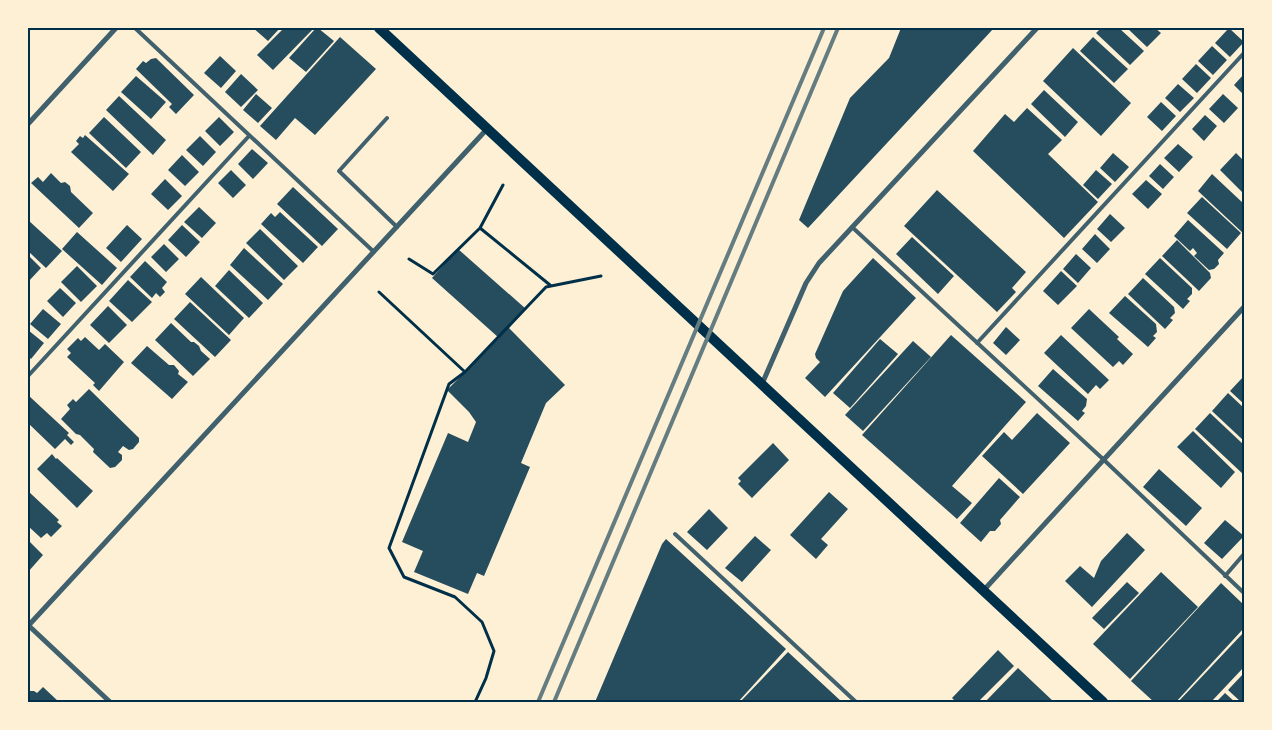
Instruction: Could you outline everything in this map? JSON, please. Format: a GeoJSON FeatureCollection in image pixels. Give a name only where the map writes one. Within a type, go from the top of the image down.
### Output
{"type":"FeatureCollection","features":[{"type":"Feature","properties":{"kind":"main road"},"geometry":{"type":"LineString","coordinates":[[379,28],[1103,702]]}},
{"type":"Feature","properties":{"kind":"street"},"geometry":{"type":"LineString","coordinates":[[28,124],[116,28]]}},
{"type":"Feature","properties":{"kind":"street"},"geometry":{"type":"LineString","coordinates":[[762,384],[806,283],[818,263],[1037,28]]}},
{"type":"Feature","properties":{"kind":"street"},"geometry":{"type":"LineString","coordinates":[[110,702],[28,626],[487,129]]}},
{"type":"Feature","properties":{"kind":"street"},"geometry":{"type":"LineString","coordinates":[[983,591],[1244,307]]}},
{"type":"Feature","properties":{"kind":"lane"},"geometry":{"type":"LineString","coordinates":[[135,28],[374,252]]}},
{"type":"Feature","properties":{"kind":"lane"},"geometry":{"type":"LineString","coordinates":[[977,343],[1244,53]]}},
{"type":"Feature","properties":{"kind":"lane"},"geometry":{"type":"LineString","coordinates":[[387,118],[339,171],[397,227]]}},
{"type":"Feature","properties":{"kind":"lane"},"geometry":{"type":"LineString","coordinates":[[28,376],[249,136]]}},
{"type":"Feature","properties":{"kind":"lane"},"geometry":{"type":"LineString","coordinates":[[852,227],[1104,460],[1244,594]]}},
{"type":"Feature","properties":{"kind":"lane"},"geometry":{"type":"LineString","coordinates":[[675,534],[856,702]]}},
{"type":"Feature","properties":{"kind":"lane"},"geometry":{"type":"LineString","coordinates":[[1225,576],[1244,554]]}},
{"type":"Feature","properties":{"kind":"path"},"geometry":{"type":"LineString","coordinates":[[410,259],[433,274],[480,228],[503,185]]}},
{"type":"Feature","properties":{"kind":"path"},"geometry":{"type":"LineString","coordinates":[[480,228],[551,286]]}},
{"type":"Feature","properties":{"kind":"path"},"geometry":{"type":"LineString","coordinates":[[475,702],[486,678],[494,651],[482,622],[455,597],[404,577],[389,548],[449,384],[465,372],[546,287],[601,276]]}},
{"type":"Feature","properties":{"kind":"path"},"geometry":{"type":"LineString","coordinates":[[379,292],[465,372]]}},
{"type":"Feature","properties":{"kind":"building"},"geometry":{"type":"Polygon","coordinates":[[[253,28],[280,28],[268,41],[253,28]]]}},
{"type":"Feature","properties":{"kind":"building"},"geometry":{"type":"Polygon","coordinates":[[[284,28],[314,28],[273,70],[257,55],[284,28]]]}},
{"type":"Feature","properties":{"kind":"building"},"geometry":{"type":"Polygon","coordinates":[[[316,28],[334,41],[306,72],[289,58],[316,28]]]}},
{"type":"Feature","properties":{"kind":"building"},"geometry":{"type":"Polygon","coordinates":[[[901,28],[994,28],[808,228],[799,220],[850,98],[889,58],[901,28]]]}},
{"type":"Feature","properties":{"kind":"building"},"geometry":{"type":"Polygon","coordinates":[[[1101,28],[1119,28],[1144,51],[1130,65],[1096,33],[1101,28]]]}},
{"type":"Feature","properties":{"kind":"building"},"geometry":{"type":"Polygon","coordinates":[[[1127,28],[1155,28],[1161,33],[1147,47],[1127,28]]]}},
{"type":"Feature","properties":{"kind":"building"},"geometry":{"type":"Polygon","coordinates":[[[1229,28],[1244,42],[1230,57],[1215,43],[1229,28]]]}},
{"type":"Feature","properties":{"kind":"building"},"geometry":{"type":"Polygon","coordinates":[[[340,37],[376,69],[315,135],[295,118],[276,140],[260,126],[340,37]]]}},
{"type":"Feature","properties":{"kind":"building"},"geometry":{"type":"Polygon","coordinates":[[[1093,37],[1128,69],[1114,83],[1080,51],[1093,37]]]}},
{"type":"Feature","properties":{"kind":"building"},"geometry":{"type":"Polygon","coordinates":[[[1212,46],[1227,60],[1213,75],[1198,61],[1212,46]]]}},
{"type":"Feature","properties":{"kind":"building"},"geometry":{"type":"Polygon","coordinates":[[[1073,48],[1131,103],[1101,136],[1043,81],[1073,48]]]}},
{"type":"Feature","properties":{"kind":"building"},"geometry":{"type":"Polygon","coordinates":[[[220,56],[236,71],[221,88],[204,73],[220,56]]]}},
{"type":"Feature","properties":{"kind":"building"},"geometry":{"type":"Polygon","coordinates":[[[156,58],[194,95],[176,114],[169,107],[172,104],[136,69],[143,61],[146,63],[156,58]]]}},
{"type":"Feature","properties":{"kind":"building"},"geometry":{"type":"Polygon","coordinates":[[[1196,64],[1211,78],[1197,93],[1182,79],[1196,64]]]}},
{"type":"Feature","properties":{"kind":"building"},"geometry":{"type":"Polygon","coordinates":[[[241,74],[258,90],[241,107],[225,92],[241,74]]]}},
{"type":"Feature","properties":{"kind":"building"},"geometry":{"type":"Polygon","coordinates":[[[1244,74],[1244,95],[1234,85],[1244,74]]]}},
{"type":"Feature","properties":{"kind":"building"},"geometry":{"type":"Polygon","coordinates":[[[136,76],[166,102],[151,119],[121,92],[136,76]]]}},
{"type":"Feature","properties":{"kind":"building"},"geometry":{"type":"Polygon","coordinates":[[[1178,84],[1194,98],[1180,112],[1165,98],[1178,84]]]}},
{"type":"Feature","properties":{"kind":"building"},"geometry":{"type":"Polygon","coordinates":[[[1044,90],[1078,122],[1065,137],[1031,104],[1044,90]]]}},
{"type":"Feature","properties":{"kind":"building"},"geometry":{"type":"Polygon","coordinates":[[[256,94],[272,108],[258,123],[243,110],[256,94]]]}},
{"type":"Feature","properties":{"kind":"building"},"geometry":{"type":"Polygon","coordinates":[[[1223,94],[1238,108],[1224,123],[1209,109],[1223,94]]]}},
{"type":"Feature","properties":{"kind":"building"},"geometry":{"type":"Polygon","coordinates":[[[119,96],[166,140],[153,155],[106,110],[119,96]]]}},
{"type":"Feature","properties":{"kind":"building"},"geometry":{"type":"Polygon","coordinates":[[[1161,102],[1176,116],[1162,131],[1147,117],[1161,102]]]}},
{"type":"Feature","properties":{"kind":"building"},"geometry":{"type":"Polygon","coordinates":[[[1027,108],[1062,140],[1048,154],[1098,202],[1064,238],[973,151],[1005,114],[1014,122],[1027,108]]]}},
{"type":"Feature","properties":{"kind":"building"},"geometry":{"type":"Polygon","coordinates":[[[1205,115],[1217,126],[1204,141],[1192,129],[1205,115]]]}},
{"type":"Feature","properties":{"kind":"building"},"geometry":{"type":"Polygon","coordinates":[[[104,117],[141,152],[126,168],[89,133],[104,117]]]}},
{"type":"Feature","properties":{"kind":"building"},"geometry":{"type":"Polygon","coordinates":[[[219,117],[234,132],[220,146],[205,131],[219,117]]]}},
{"type":"Feature","properties":{"kind":"building"},"geometry":{"type":"Polygon","coordinates":[[[85,135],[129,174],[113,191],[71,152],[79,144],[76,141],[80,136],[83,138],[85,135]]]}},
{"type":"Feature","properties":{"kind":"building"},"geometry":{"type":"Polygon","coordinates":[[[200,136],[216,152],[203,166],[186,150],[200,136]]]}},
{"type":"Feature","properties":{"kind":"building"},"geometry":{"type":"Polygon","coordinates":[[[1178,144],[1193,157],[1179,172],[1164,158],[1178,144]]]}},
{"type":"Feature","properties":{"kind":"building"},"geometry":{"type":"Polygon","coordinates":[[[252,149],[268,163],[253,179],[238,164],[252,149]]]}},
{"type":"Feature","properties":{"kind":"building"},"geometry":{"type":"Polygon","coordinates":[[[1113,153],[1129,167],[1115,182],[1100,168],[1113,153]]]}},
{"type":"Feature","properties":{"kind":"building"},"geometry":{"type":"Polygon","coordinates":[[[1236,153],[1244,161],[1244,194],[1220,170],[1236,153]]]}},
{"type":"Feature","properties":{"kind":"building"},"geometry":{"type":"Polygon","coordinates":[[[182,155],[199,172],[185,186],[168,170],[182,155]]]}},
{"type":"Feature","properties":{"kind":"building"},"geometry":{"type":"Polygon","coordinates":[[[1160,164],[1174,177],[1163,189],[1149,176],[1160,164]]]}},
{"type":"Feature","properties":{"kind":"building"},"geometry":{"type":"Polygon","coordinates":[[[231,170],[246,185],[233,198],[218,183],[231,170]]]}},
{"type":"Feature","properties":{"kind":"building"},"geometry":{"type":"Polygon","coordinates":[[[1096,170],[1112,184],[1098,199],[1083,185],[1096,170]]]}},
{"type":"Feature","properties":{"kind":"building"},"geometry":{"type":"Polygon","coordinates":[[[51,173],[61,183],[65,182],[70,186],[71,192],[93,213],[79,228],[31,183],[38,177],[43,182],[51,173]]]}},
{"type":"Feature","properties":{"kind":"building"},"geometry":{"type":"Polygon","coordinates":[[[1212,174],[1244,204],[1244,234],[1198,191],[1212,174]]]}},
{"type":"Feature","properties":{"kind":"building"},"geometry":{"type":"Polygon","coordinates":[[[165,179],[182,196],[168,210],[151,194],[165,179]]]}},
{"type":"Feature","properties":{"kind":"building"},"geometry":{"type":"Polygon","coordinates":[[[1146,180],[1162,194],[1148,209],[1132,194],[1146,180]]]}},
{"type":"Feature","properties":{"kind":"building"},"geometry":{"type":"Polygon","coordinates":[[[293,187],[338,229],[322,246],[277,204],[293,187]]]}},
{"type":"Feature","properties":{"kind":"building"},"geometry":{"type":"Polygon","coordinates":[[[937,190],[1026,272],[1012,288],[1016,292],[997,312],[904,226],[937,190]]]}},
{"type":"Feature","properties":{"kind":"building"},"geometry":{"type":"Polygon","coordinates":[[[1202,197],[1241,233],[1227,249],[1187,213],[1202,197]]]}},
{"type":"Feature","properties":{"kind":"building"},"geometry":{"type":"Polygon","coordinates":[[[199,207],[216,223],[202,238],[184,222],[199,207]]]}},
{"type":"Feature","properties":{"kind":"building"},"geometry":{"type":"Polygon","coordinates":[[[280,212],[318,247],[303,263],[261,224],[271,213],[275,217],[280,212]]]}},
{"type":"Feature","properties":{"kind":"building"},"geometry":{"type":"Polygon","coordinates":[[[1110,214],[1125,228],[1111,242],[1097,229],[1110,214]]]}},
{"type":"Feature","properties":{"kind":"building"},"geometry":{"type":"Polygon","coordinates":[[[28,220],[62,251],[46,268],[28,251],[28,220]]]}},
{"type":"Feature","properties":{"kind":"building"},"geometry":{"type":"Polygon","coordinates":[[[1188,220],[1224,253],[1218,260],[1219,264],[1214,269],[1209,270],[1194,256],[1197,253],[1193,248],[1190,251],[1174,236],[1188,220]]]}},
{"type":"Feature","properties":{"kind":"building"},"geometry":{"type":"Polygon","coordinates":[[[127,225],[142,239],[121,262],[106,248],[127,225]]]}},
{"type":"Feature","properties":{"kind":"building"},"geometry":{"type":"Polygon","coordinates":[[[182,225],[200,242],[186,257],[168,240],[182,225]]]}},
{"type":"Feature","properties":{"kind":"building"},"geometry":{"type":"Polygon","coordinates":[[[260,229],[298,266],[284,280],[246,243],[260,229]]]}},
{"type":"Feature","properties":{"kind":"building"},"geometry":{"type":"Polygon","coordinates":[[[77,232],[117,268],[102,285],[62,249],[77,232]]]}},
{"type":"Feature","properties":{"kind":"building"},"geometry":{"type":"Polygon","coordinates":[[[1095,234],[1110,249],[1097,263],[1082,249],[1095,234]]]}},
{"type":"Feature","properties":{"kind":"building"},"geometry":{"type":"Polygon","coordinates":[[[912,237],[954,276],[938,294],[896,254],[912,237]]]}},
{"type":"Feature","properties":{"kind":"building"},"geometry":{"type":"Polygon","coordinates":[[[1177,240],[1210,273],[1211,278],[1199,291],[1162,256],[1177,240]]]}},
{"type":"Feature","properties":{"kind":"building"},"geometry":{"type":"Polygon","coordinates":[[[164,244],[179,259],[166,272],[151,257],[164,244]]]}},
{"type":"Feature","properties":{"kind":"building"},"geometry":{"type":"Polygon","coordinates":[[[244,248],[283,284],[268,300],[230,265],[244,248]]]}},
{"type":"Feature","properties":{"kind":"building"},"geometry":{"type":"Polygon","coordinates":[[[458,249],[526,309],[509,328],[565,385],[546,403],[521,463],[530,467],[484,576],[477,573],[468,594],[414,572],[423,551],[402,542],[448,433],[468,442],[476,422],[469,412],[447,390],[499,338],[432,278],[458,249]]]}},
{"type":"Feature","properties":{"kind":"building"},"geometry":{"type":"Polygon","coordinates":[[[1076,254],[1091,268],[1078,283],[1063,269],[1076,254]]]}},
{"type":"Feature","properties":{"kind":"building"},"geometry":{"type":"Polygon","coordinates":[[[28,255],[41,268],[28,282],[28,255]]]}},
{"type":"Feature","properties":{"kind":"building"},"geometry":{"type":"Polygon","coordinates":[[[873,258],[916,298],[825,397],[805,378],[820,362],[815,354],[843,291],[873,258]]]}},
{"type":"Feature","properties":{"kind":"building"},"geometry":{"type":"Polygon","coordinates":[[[1160,258],[1192,288],[1192,294],[1187,299],[1190,301],[1183,309],[1145,274],[1160,258]]]}},
{"type":"Feature","properties":{"kind":"building"},"geometry":{"type":"Polygon","coordinates":[[[145,261],[167,282],[162,288],[165,292],[160,297],[156,293],[152,298],[130,277],[145,261]]]}},
{"type":"Feature","properties":{"kind":"building"},"geometry":{"type":"Polygon","coordinates":[[[77,266],[97,286],[81,302],[61,282],[77,266]]]}},
{"type":"Feature","properties":{"kind":"building"},"geometry":{"type":"Polygon","coordinates":[[[229,270],[263,303],[249,318],[215,286],[229,270]]]}},
{"type":"Feature","properties":{"kind":"building"},"geometry":{"type":"Polygon","coordinates":[[[1061,271],[1077,286],[1058,305],[1043,291],[1061,271]]]}},
{"type":"Feature","properties":{"kind":"building"},"geometry":{"type":"Polygon","coordinates":[[[201,277],[244,318],[229,335],[185,294],[201,277]]]}},
{"type":"Feature","properties":{"kind":"building"},"geometry":{"type":"Polygon","coordinates":[[[1143,278],[1174,307],[1175,313],[1170,318],[1173,320],[1165,329],[1128,294],[1143,278]]]}},
{"type":"Feature","properties":{"kind":"building"},"geometry":{"type":"Polygon","coordinates":[[[128,280],[152,302],[132,322],[109,301],[128,280]]]}},
{"type":"Feature","properties":{"kind":"building"},"geometry":{"type":"Polygon","coordinates":[[[60,288],[76,303],[63,317],[47,301],[60,288]]]}},
{"type":"Feature","properties":{"kind":"building"},"geometry":{"type":"Polygon","coordinates":[[[1125,296],[1156,324],[1157,332],[1153,336],[1156,338],[1148,347],[1109,313],[1125,296]]]}},
{"type":"Feature","properties":{"kind":"building"},"geometry":{"type":"Polygon","coordinates":[[[190,302],[231,340],[215,357],[174,319],[190,302]]]}},
{"type":"Feature","properties":{"kind":"building"},"geometry":{"type":"Polygon","coordinates":[[[108,306],[127,325],[109,343],[90,325],[108,306]]]}},
{"type":"Feature","properties":{"kind":"building"},"geometry":{"type":"Polygon","coordinates":[[[43,309],[61,324],[48,339],[30,324],[43,309]]]}},
{"type":"Feature","properties":{"kind":"building"},"geometry":{"type":"Polygon","coordinates":[[[1089,309],[1119,337],[1117,339],[1133,354],[1123,365],[1119,361],[1113,367],[1071,328],[1089,309]]]}},
{"type":"Feature","properties":{"kind":"building"},"geometry":{"type":"Polygon","coordinates":[[[171,323],[191,342],[199,346],[201,351],[210,359],[193,376],[155,340],[171,323]]]}},
{"type":"Feature","properties":{"kind":"building"},"geometry":{"type":"Polygon","coordinates":[[[1006,327],[1020,340],[1006,355],[993,343],[1006,327]]]}},
{"type":"Feature","properties":{"kind":"building"},"geometry":{"type":"Polygon","coordinates":[[[28,330],[44,343],[31,359],[28,356],[28,330]]]}},
{"type":"Feature","properties":{"kind":"building"},"geometry":{"type":"Polygon","coordinates":[[[951,335],[1026,402],[952,486],[972,503],[957,519],[862,435],[951,335]]]}},
{"type":"Feature","properties":{"kind":"building"},"geometry":{"type":"Polygon","coordinates":[[[1061,335],[1109,380],[1100,389],[1096,385],[1088,394],[1044,353],[1061,335]]]}},
{"type":"Feature","properties":{"kind":"building"},"geometry":{"type":"Polygon","coordinates":[[[85,337],[99,350],[105,344],[124,362],[99,391],[93,385],[95,383],[67,357],[71,353],[67,349],[78,338],[81,341],[85,337]]]}},
{"type":"Feature","properties":{"kind":"building"},"geometry":{"type":"Polygon","coordinates":[[[880,339],[898,354],[850,408],[833,393],[880,339]]]}},
{"type":"Feature","properties":{"kind":"building"},"geometry":{"type":"Polygon","coordinates":[[[913,341],[931,357],[863,431],[845,415],[913,341]]]}},
{"type":"Feature","properties":{"kind":"building"},"geometry":{"type":"Polygon","coordinates":[[[147,346],[169,365],[174,365],[179,371],[178,374],[188,382],[172,399],[131,363],[147,346]]]}},
{"type":"Feature","properties":{"kind":"building"},"geometry":{"type":"Polygon","coordinates":[[[1053,369],[1087,399],[1086,406],[1082,411],[1085,413],[1078,421],[1038,386],[1053,369]]]}},
{"type":"Feature","properties":{"kind":"building"},"geometry":{"type":"Polygon","coordinates":[[[1244,376],[1244,404],[1230,391],[1244,376]]]}},
{"type":"Feature","properties":{"kind":"building"},"geometry":{"type":"Polygon","coordinates":[[[89,389],[139,438],[139,442],[133,449],[129,450],[123,446],[118,452],[122,455],[122,460],[115,467],[110,468],[93,452],[94,449],[80,435],[76,434],[61,419],[70,409],[67,405],[73,399],[76,402],[89,389]]]}},
{"type":"Feature","properties":{"kind":"building"},"geometry":{"type":"Polygon","coordinates":[[[1228,393],[1244,408],[1244,441],[1212,411],[1228,393]]]}},
{"type":"Feature","properties":{"kind":"building"},"geometry":{"type":"Polygon","coordinates":[[[28,395],[69,433],[67,435],[74,442],[71,445],[65,439],[55,449],[28,423],[28,395]]]}},
{"type":"Feature","properties":{"kind":"building"},"geometry":{"type":"Polygon","coordinates":[[[1037,413],[1070,443],[1023,494],[982,456],[1004,432],[1012,440],[1037,413]]]}},
{"type":"Feature","properties":{"kind":"building"},"geometry":{"type":"Polygon","coordinates":[[[1210,413],[1244,445],[1244,475],[1195,429],[1210,413]]]}},
{"type":"Feature","properties":{"kind":"building"},"geometry":{"type":"Polygon","coordinates":[[[1193,431],[1235,472],[1221,488],[1177,447],[1193,431]]]}},
{"type":"Feature","properties":{"kind":"building"},"geometry":{"type":"Polygon","coordinates":[[[773,443],[789,460],[752,498],[738,484],[741,481],[738,478],[773,443]]]}},
{"type":"Feature","properties":{"kind":"building"},"geometry":{"type":"Polygon","coordinates":[[[52,454],[93,491],[77,508],[37,469],[52,454]]]}},
{"type":"Feature","properties":{"kind":"building"},"geometry":{"type":"Polygon","coordinates":[[[1159,469],[1202,508],[1186,526],[1143,487],[1159,469]]]}},
{"type":"Feature","properties":{"kind":"building"},"geometry":{"type":"Polygon","coordinates":[[[999,478],[1020,497],[1000,520],[1001,524],[995,531],[990,531],[981,542],[960,523],[999,478]]]}},
{"type":"Feature","properties":{"kind":"building"},"geometry":{"type":"Polygon","coordinates":[[[28,491],[59,520],[57,522],[62,526],[51,537],[47,533],[41,538],[28,526],[28,491]]]}},
{"type":"Feature","properties":{"kind":"building"},"geometry":{"type":"Polygon","coordinates":[[[829,492],[848,509],[821,539],[828,545],[816,559],[790,535],[829,492]]]}},
{"type":"Feature","properties":{"kind":"building"},"geometry":{"type":"Polygon","coordinates":[[[709,509],[728,528],[707,550],[687,532],[709,509]]]}},
{"type":"Feature","properties":{"kind":"building"},"geometry":{"type":"Polygon","coordinates":[[[1225,520],[1244,536],[1222,559],[1204,543],[1225,520]]]}},
{"type":"Feature","properties":{"kind":"building"},"geometry":{"type":"Polygon","coordinates":[[[1127,533],[1145,550],[1092,607],[1065,581],[1080,566],[1094,578],[1101,561],[1127,533]]]}},
{"type":"Feature","properties":{"kind":"building"},"geometry":{"type":"Polygon","coordinates":[[[755,536],[771,550],[742,582],[725,568],[755,536]]]}},
{"type":"Feature","properties":{"kind":"building"},"geometry":{"type":"Polygon","coordinates":[[[666,539],[786,649],[738,702],[595,702],[662,544],[666,539]]]}},
{"type":"Feature","properties":{"kind":"building"},"geometry":{"type":"Polygon","coordinates":[[[28,540],[43,555],[28,572],[28,540]]]}},
{"type":"Feature","properties":{"kind":"building"},"geometry":{"type":"Polygon","coordinates":[[[1161,572],[1198,607],[1130,679],[1093,644],[1161,572]]]}},
{"type":"Feature","properties":{"kind":"building"},"geometry":{"type":"Polygon","coordinates":[[[1127,582],[1139,593],[1104,629],[1092,618],[1127,582]]]}},
{"type":"Feature","properties":{"kind":"building"},"geometry":{"type":"Polygon","coordinates":[[[1221,583],[1244,605],[1244,628],[1176,702],[1154,702],[1131,681],[1221,583]]]}},
{"type":"Feature","properties":{"kind":"building"},"geometry":{"type":"Polygon","coordinates":[[[1244,632],[1244,667],[1211,702],[1178,702],[1244,632]]]}},
{"type":"Feature","properties":{"kind":"building"},"geometry":{"type":"Polygon","coordinates":[[[998,650],[1014,666],[978,702],[956,702],[952,698],[998,650]]]}},
{"type":"Feature","properties":{"kind":"building"},"geometry":{"type":"Polygon","coordinates":[[[788,652],[842,702],[740,702],[788,652]]]}},
{"type":"Feature","properties":{"kind":"building"},"geometry":{"type":"Polygon","coordinates":[[[1018,668],[1054,702],[985,702],[1018,668]]]}},
{"type":"Feature","properties":{"kind":"building"},"geometry":{"type":"Polygon","coordinates":[[[1244,673],[1244,702],[1241,702],[1228,690],[1244,673]]]}},
{"type":"Feature","properties":{"kind":"building"},"geometry":{"type":"Polygon","coordinates":[[[43,687],[59,702],[28,702],[28,691],[37,693],[43,687]]]}},
{"type":"Feature","properties":{"kind":"building"},"geometry":{"type":"Polygon","coordinates":[[[1225,693],[1235,702],[1216,702],[1225,693]]]}},
{"type":"Feature","properties":{"kind":"railway"},"geometry":{"type":"LineString","coordinates":[[538,702],[824,28]]}},
{"type":"Feature","properties":{"kind":"railway"},"geometry":{"type":"LineString","coordinates":[[554,702],[838,28]]}}]}
